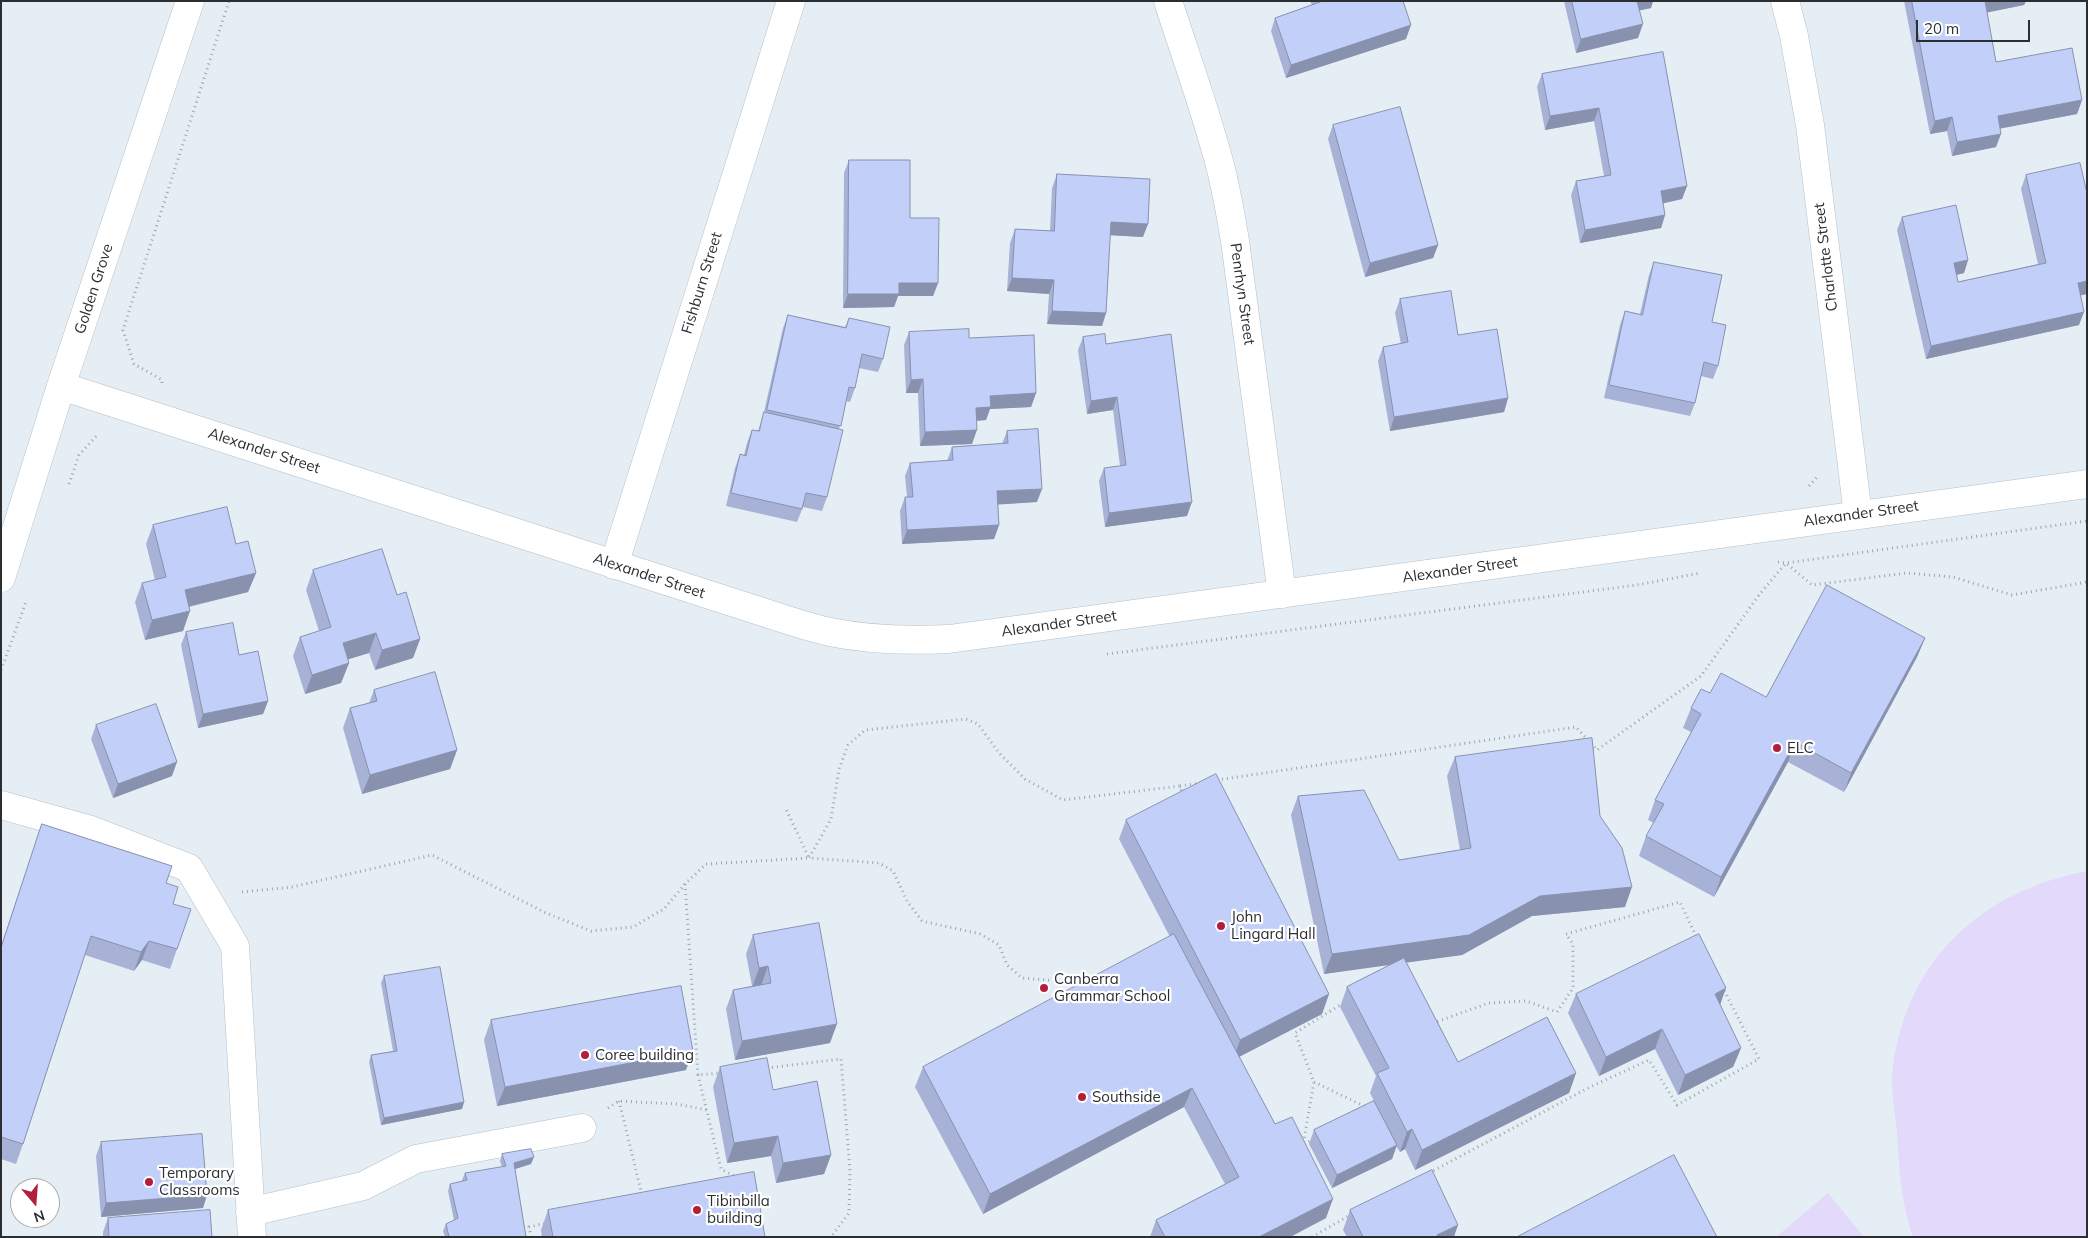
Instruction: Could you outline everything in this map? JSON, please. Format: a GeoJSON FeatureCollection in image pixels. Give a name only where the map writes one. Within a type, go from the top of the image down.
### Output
{"type":"FeatureCollection","features":[{"type":"Feature","properties":{"kind":"street","name":"Golden Grove"},"geometry":{"type":"LineString","coordinates":[[1,578],[61,386],[190,1]]}},
{"type":"Feature","properties":{"kind":"street","name":"Fishburn Street"},"geometry":{"type":"LineString","coordinates":[[614,565],[791,1]]}},
{"type":"Feature","properties":{"kind":"street","name":"Penrhyn Street"},"geometry":{"type":"LineString","coordinates":[[1168,1],[1206,115],[1228,200],[1237,251],[1282,594]]}},
{"type":"Feature","properties":{"kind":"street","name":"Charlotte Street"},"geometry":{"type":"LineString","coordinates":[[1785,1],[1794,36],[1810,125],[1858,515]]}},
{"type":"Feature","properties":{"kind":"street","name":"Alexander Street"},"geometry":{"type":"LineString","coordinates":[[61,386],[775,616],[830,632],[910,641],[948,639],[2087,484]]}},
{"type":"Feature","properties":{"kind":"street"},"geometry":{"type":"LineString","coordinates":[[1,805],[91,830],[189,868],[206,896],[235,946],[251,1224],[363,1186],[416,1159],[582,1128]]}},
{"type":"Feature","properties":{"kind":"path"},"geometry":{"type":"LineString","coordinates":[[152,414],[162,380],[134,364],[123,330],[229,1]]}},
{"type":"Feature","properties":{"kind":"path"},"geometry":{"type":"LineString","coordinates":[[66,492],[79,455],[98,434],[107,431]]}},
{"type":"Feature","properties":{"kind":"path"},"geometry":{"type":"LineString","coordinates":[[1808,488],[1820,475],[1821,469]]}},
{"type":"Feature","properties":{"kind":"path"},"geometry":{"type":"LineString","coordinates":[[1770,561],[1786,563],[2087,522]]}},
{"type":"Feature","properties":{"kind":"path"},"geometry":{"type":"LineString","coordinates":[[1786,563],[1812,585],[1908,573],[1954,577],[2012,595],[2087,582]]}},
{"type":"Feature","properties":{"kind":"path"},"geometry":{"type":"LineString","coordinates":[[809,858],[831,819],[839,769],[848,745],[865,730],[966,720],[978,724],[998,753],[1025,779],[1063,800],[1180,786],[1576,727],[1596,750],[1702,676],[1759,595],[1786,563]]}},
{"type":"Feature","properties":{"kind":"path"},"geometry":{"type":"LineString","coordinates":[[1100,655],[1637,585],[1705,572]]}},
{"type":"Feature","properties":{"kind":"path"},"geometry":{"type":"LineString","coordinates":[[1,670],[28,595]]}},
{"type":"Feature","properties":{"kind":"path"},"geometry":{"type":"LineString","coordinates":[[1180,786],[1183,799]]}},
{"type":"Feature","properties":{"kind":"path"},"geometry":{"type":"LineString","coordinates":[[785,807],[809,858]]}},
{"type":"Feature","properties":{"kind":"path"},"geometry":{"type":"LineString","coordinates":[[206,896],[292,887],[432,855],[546,912],[591,931],[633,927],[664,909],[685,884],[706,864],[809,858],[879,863],[893,871],[907,901],[922,920],[980,934],[998,945],[1007,965],[1022,978],[1088,984]]}},
{"type":"Feature","properties":{"kind":"path"},"geometry":{"type":"LineString","coordinates":[[685,884],[698,1075],[721,1169],[745,1181]]}},
{"type":"Feature","properties":{"kind":"path"},"geometry":{"type":"LineString","coordinates":[[1431,1013],[1436,1022],[1489,1003],[1526,1001],[1557,1012],[1573,988],[1573,944],[1566,934],[1680,902],[1698,940]]}},
{"type":"Feature","properties":{"kind":"path"},"geometry":{"type":"LineString","coordinates":[[1427,1174],[1590,1087],[1650,1060],[1677,1105],[1758,1059],[1720,982]]}},
{"type":"Feature","properties":{"kind":"path"},"geometry":{"type":"LineString","coordinates":[[1320,1136],[1303,1145],[1314,1082],[1295,1033],[1349,1000]]}},
{"type":"Feature","properties":{"kind":"path"},"geometry":{"type":"LineString","coordinates":[[763,1068],[841,1059],[850,1171],[849,1213],[831,1237]]}},
{"type":"Feature","properties":{"kind":"path"},"geometry":{"type":"LineString","coordinates":[[698,1075],[725,1073]]}},
{"type":"Feature","properties":{"kind":"path"},"geometry":{"type":"LineString","coordinates":[[1314,1082],[1372,1110]]}},
{"type":"Feature","properties":{"kind":"path"},"geometry":{"type":"LineString","coordinates":[[582,1128],[619,1101],[677,1104],[707,1110]]}},
{"type":"Feature","properties":{"kind":"path"},"geometry":{"type":"LineString","coordinates":[[619,1101],[643,1200]]}},
{"type":"Feature","properties":{"kind":"path"},"geometry":{"type":"LineString","coordinates":[[1312,1237],[1359,1210]]}},
{"type":"Feature","properties":{"kind":"path"},"geometry":{"type":"LineString","coordinates":[[531,1237],[529,1227],[548,1222]]}},
{"type":"Feature","properties":{"kind":"shaded area"},"geometry":{"type":"Polygon","coordinates":[[[2087,871],[2087,1237],[1913,1237],[1901,1185],[1892,1083],[1893,1067],[1901,1028],[1914,994],[1933,963],[1956,936],[1983,913],[2014,895],[2049,881],[2087,871]]]}},
{"type":"Feature","properties":{"kind":"shaded area"},"geometry":{"type":"Polygon","coordinates":[[[1828,1193],[1864,1237],[1776,1237],[1828,1193]]]}},
{"type":"Feature","properties":{"kind":"building"},"geometry":{"type":"Polygon","coordinates":[[[1320,1],[1403,1],[1411,25],[1291,65],[1275,18],[1320,1]]]}},
{"type":"Feature","properties":{"kind":"building"},"geometry":{"type":"Polygon","coordinates":[[[1572,1],[1637,1],[1643,24],[1581,39],[1572,1]]]}},
{"type":"Feature","properties":{"kind":"building"},"geometry":{"type":"Polygon","coordinates":[[[1912,1],[1985,1],[1996,62],[2072,48],[2082,100],[1998,116],[2001,134],[1957,142],[1952,117],[1935,121],[1912,1]]]}},
{"type":"Feature","properties":{"kind":"building"},"geometry":{"type":"Polygon","coordinates":[[[1663,52],[1687,186],[1661,191],[1665,215],[1585,230],[1576,181],[1611,175],[1599,108],[1550,116],[1542,74],[1663,52]]]}},
{"type":"Feature","properties":{"kind":"building"},"geometry":{"type":"Polygon","coordinates":[[[1400,107],[1438,245],[1370,263],[1333,125],[1400,107]]]}},
{"type":"Feature","properties":{"kind":"building"},"geometry":{"type":"Polygon","coordinates":[[[849,160],[910,160],[910,218],[939,218],[938,283],[899,283],[899,294],[848,294],[849,160]]]}},
{"type":"Feature","properties":{"kind":"building"},"geometry":{"type":"Polygon","coordinates":[[[2080,163],[2087,193],[2087,281],[2078,283],[2084,312],[1931,346],[1902,217],[1956,205],[1968,260],[1954,263],[1958,282],[2046,263],[2026,175],[2080,163]]]}},
{"type":"Feature","properties":{"kind":"building"},"geometry":{"type":"Polygon","coordinates":[[[1057,174],[1150,179],[1148,224],[1111,222],[1106,313],[1052,311],[1054,280],[1012,278],[1015,229],[1054,231],[1057,174]]]}},
{"type":"Feature","properties":{"kind":"building"},"geometry":{"type":"Polygon","coordinates":[[[1654,262],[1722,275],[1712,322],[1726,325],[1718,366],[1704,362],[1695,403],[1609,385],[1625,311],[1642,315],[1654,262]]]}},
{"type":"Feature","properties":{"kind":"building"},"geometry":{"type":"Polygon","coordinates":[[[1451,291],[1458,335],[1497,329],[1508,398],[1394,417],[1383,347],[1408,342],[1400,299],[1451,291]]]}},
{"type":"Feature","properties":{"kind":"building"},"geometry":{"type":"Polygon","coordinates":[[[788,315],[846,328],[849,318],[890,327],[883,359],[862,354],[855,388],[849,387],[841,426],[767,410],[788,315]]]}},
{"type":"Feature","properties":{"kind":"building"},"geometry":{"type":"Polygon","coordinates":[[[969,329],[969,338],[1034,335],[1036,393],[990,396],[991,407],[976,408],[977,430],[925,432],[923,379],[911,380],[909,332],[969,329]]]}},
{"type":"Feature","properties":{"kind":"building"},"geometry":{"type":"Polygon","coordinates":[[[1105,334],[1106,344],[1171,334],[1192,502],[1109,513],[1104,468],[1126,465],[1117,397],[1091,401],[1083,337],[1105,334]]]}},
{"type":"Feature","properties":{"kind":"building"},"geometry":{"type":"Polygon","coordinates":[[[764,412],[843,430],[827,497],[806,493],[802,509],[731,493],[740,454],[746,456],[752,430],[759,431],[764,412]]]}},
{"type":"Feature","properties":{"kind":"building"},"geometry":{"type":"Polygon","coordinates":[[[1038,429],[1042,489],[997,491],[999,525],[907,530],[905,497],[913,497],[910,463],[953,460],[952,447],[1008,443],[1007,431],[1038,429]]]}},
{"type":"Feature","properties":{"kind":"building"},"geometry":{"type":"Polygon","coordinates":[[[227,507],[236,544],[248,541],[256,573],[185,590],[190,611],[152,620],[142,583],[166,577],[153,525],[227,507]]]}},
{"type":"Feature","properties":{"kind":"building"},"geometry":{"type":"Polygon","coordinates":[[[382,549],[397,595],[406,592],[420,639],[382,650],[376,633],[343,643],[349,663],[312,675],[300,637],[331,627],[313,570],[382,549]]]}},
{"type":"Feature","properties":{"kind":"building","name":"ELC"},"geometry":{"type":"Polygon","coordinates":[[[1827,585],[1925,638],[1851,773],[1795,742],[1721,877],[1646,836],[1664,804],[1655,800],[1701,714],[1691,708],[1701,689],[1710,693],[1721,673],[1766,697],[1827,585]]]}},
{"type":"Feature","properties":{"kind":"building"},"geometry":{"type":"Polygon","coordinates":[[[233,623],[239,655],[258,651],[268,701],[203,714],[186,632],[233,623]]]}},
{"type":"Feature","properties":{"kind":"building"},"geometry":{"type":"Polygon","coordinates":[[[435,672],[457,750],[370,775],[350,708],[377,701],[374,690],[435,672]]]}},
{"type":"Feature","properties":{"kind":"building"},"geometry":{"type":"Polygon","coordinates":[[[156,704],[177,762],[118,784],[96,725],[156,704]]]}},
{"type":"Feature","properties":{"kind":"building"},"geometry":{"type":"Polygon","coordinates":[[[1592,738],[1600,816],[1622,848],[1632,887],[1540,896],[1469,935],[1332,954],[1298,796],[1364,790],[1399,860],[1471,848],[1455,757],[1592,738]]]}},
{"type":"Feature","properties":{"kind":"building","name":"John Lingard Hall"},"geometry":{"type":"Polygon","coordinates":[[[1216,774],[1329,994],[1240,1040],[1126,820],[1216,774]]]}},
{"type":"Feature","properties":{"kind":"building"},"geometry":{"type":"Polygon","coordinates":[[[42,824],[172,866],[166,883],[178,887],[173,904],[191,909],[177,949],[149,941],[141,952],[91,936],[23,1144],[1,1137],[1,948],[42,824]]]}},
{"type":"Feature","properties":{"kind":"building"},"geometry":{"type":"Polygon","coordinates":[[[819,923],[837,1024],[742,1041],[733,990],[771,983],[768,966],[759,968],[753,935],[819,923]]]}},
{"type":"Feature","properties":{"kind":"building","name":"Southside"},"geometry":{"type":"Polygon","coordinates":[[[1174,934],[1275,1124],[1292,1117],[1333,1199],[1259,1237],[1165,1237],[1156,1220],[1239,1177],[1192,1088],[990,1194],[923,1067],[1174,934]]]}},
{"type":"Feature","properties":{"kind":"building"},"geometry":{"type":"Polygon","coordinates":[[[1699,934],[1726,988],[1715,994],[1741,1048],[1685,1075],[1662,1029],[1606,1057],[1576,994],[1699,934]]]}},
{"type":"Feature","properties":{"kind":"building"},"geometry":{"type":"Polygon","coordinates":[[[1404,958],[1458,1062],[1547,1017],[1576,1073],[1422,1150],[1412,1129],[1407,1132],[1377,1073],[1389,1068],[1347,987],[1404,958]]]}},
{"type":"Feature","properties":{"kind":"building"},"geometry":{"type":"Polygon","coordinates":[[[440,967],[464,1102],[384,1118],[371,1055],[397,1051],[384,976],[440,967]]]}},
{"type":"Feature","properties":{"kind":"building","name":"Coree building"},"geometry":{"type":"Polygon","coordinates":[[[681,986],[693,1051],[505,1087],[491,1020],[681,986]]]}},
{"type":"Feature","properties":{"kind":"building"},"geometry":{"type":"Polygon","coordinates":[[[767,1058],[773,1090],[817,1081],[831,1155],[783,1163],[778,1136],[734,1143],[720,1067],[767,1058]]]}},
{"type":"Feature","properties":{"kind":"building"},"geometry":{"type":"Polygon","coordinates":[[[1374,1101],[1397,1145],[1337,1175],[1314,1130],[1374,1101]]]}},
{"type":"Feature","properties":{"kind":"building","name":"Temporary Classrooms"},"geometry":{"type":"Polygon","coordinates":[[[202,1134],[207,1195],[106,1203],[101,1142],[202,1134]]]}},
{"type":"Feature","properties":{"kind":"building"},"geometry":{"type":"Polygon","coordinates":[[[531,1149],[534,1157],[514,1163],[526,1237],[449,1237],[446,1224],[458,1218],[450,1184],[467,1180],[465,1173],[506,1166],[502,1154],[531,1149]]]}},
{"type":"Feature","properties":{"kind":"building"},"geometry":{"type":"Polygon","coordinates":[[[1674,1155],[1717,1237],[1517,1237],[1674,1155]]]}},
{"type":"Feature","properties":{"kind":"building"},"geometry":{"type":"Polygon","coordinates":[[[1432,1170],[1458,1225],[1437,1235],[1438,1237],[1363,1237],[1350,1210],[1432,1170]]]}},
{"type":"Feature","properties":{"kind":"building"},"geometry":{"type":"Polygon","coordinates":[[[754,1172],[765,1237],[553,1237],[548,1210],[754,1172]]]}},
{"type":"Feature","properties":{"kind":"building"},"geometry":{"type":"Polygon","coordinates":[[[210,1210],[212,1237],[109,1237],[108,1218],[210,1210]]]}},
{"type":"Feature","properties":{"kind":"place","name":"ELC"},"geometry":{"type":"Point","coordinates":[1777,748]}},
{"type":"Feature","properties":{"kind":"place","name":"John Lingard Hall"},"geometry":{"type":"Point","coordinates":[1221,926]}},
{"type":"Feature","properties":{"kind":"place","name":"Canberra Grammar School"},"geometry":{"type":"Point","coordinates":[1044,988]}},
{"type":"Feature","properties":{"kind":"place","name":"Coree building"},"geometry":{"type":"Point","coordinates":[585,1055]}},
{"type":"Feature","properties":{"kind":"place","name":"Southside"},"geometry":{"type":"Point","coordinates":[1082,1097]}},
{"type":"Feature","properties":{"kind":"place","name":"Temporary Classrooms"},"geometry":{"type":"Point","coordinates":[149,1182]}},
{"type":"Feature","properties":{"kind":"place","name":"Tibinbilla building"},"geometry":{"type":"Point","coordinates":[697,1210]}}]}
